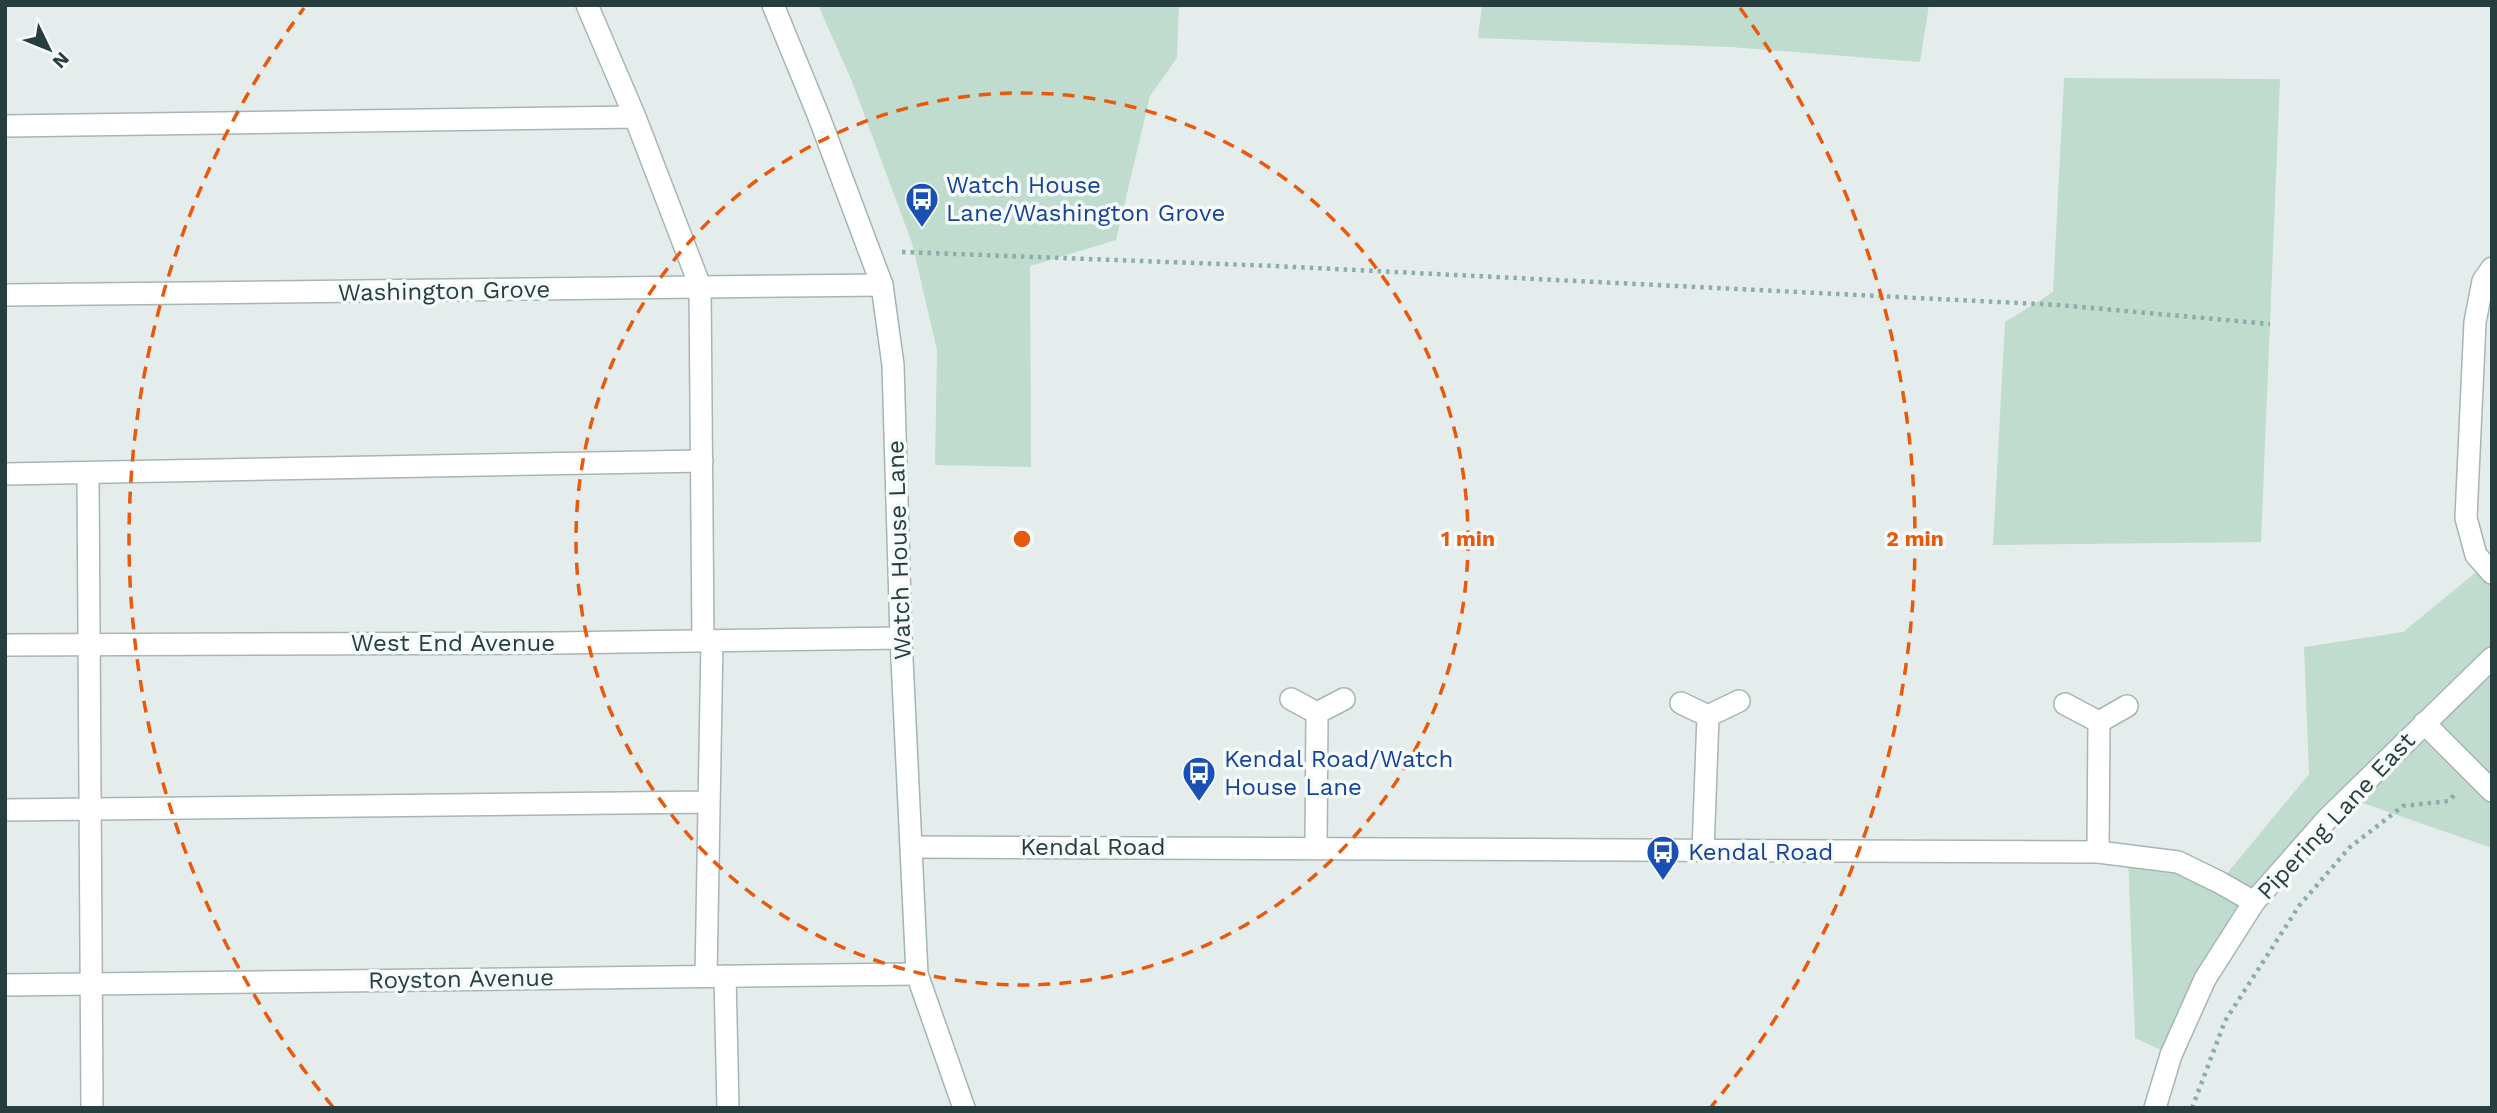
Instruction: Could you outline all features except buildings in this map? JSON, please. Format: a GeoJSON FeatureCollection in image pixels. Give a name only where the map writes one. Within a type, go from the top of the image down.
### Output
{"type":"FeatureCollection","features":[{"type":"Feature","properties":{"kind":"street"},"geometry":{"type":"LineString","coordinates":[[587,5],[635,117],[700,286],[709,802],[716,976],[728,1108]]}},
{"type":"Feature","properties":{"kind":"street","name":"Watch House Lane"},"geometry":{"type":"LineString","coordinates":[[773,5],[820,117],[882,285],[894,365],[901,638],[917,974],[964,1108]]}},
{"type":"Feature","properties":{"kind":"street"},"geometry":{"type":"LineString","coordinates":[[5,126],[635,117]]}},
{"type":"Feature","properties":{"kind":"street"},"geometry":{"type":"LineString","coordinates":[[2492,268],[2483,281],[2475,321],[2466,518],[2476,555],[2492,573]]}},
{"type":"Feature","properties":{"kind":"street","name":"Washington Grove"},"geometry":{"type":"LineString","coordinates":[[5,295],[882,285]]}},
{"type":"Feature","properties":{"kind":"street"},"geometry":{"type":"LineString","coordinates":[[5,474],[702,461]]}},
{"type":"Feature","properties":{"kind":"street"},"geometry":{"type":"LineString","coordinates":[[88,473],[92,1108]]}},
{"type":"Feature","properties":{"kind":"street","name":"West End Avenue"},"geometry":{"type":"LineString","coordinates":[[5,645],[901,638]]}},
{"type":"Feature","properties":{"kind":"street","name":"Pipering Lane East"},"geometry":{"type":"LineString","coordinates":[[2155,1108],[2171,1055],[2205,979],[2254,902],[2328,818],[2492,658]]}},
{"type":"Feature","properties":{"kind":"street"},"geometry":{"type":"LineString","coordinates":[[1291,699],[1317,713]]}},
{"type":"Feature","properties":{"kind":"street"},"geometry":{"type":"LineString","coordinates":[[1317,713],[1344,699]]}},
{"type":"Feature","properties":{"kind":"street"},"geometry":{"type":"LineString","coordinates":[[1708,716],[1739,701]]}},
{"type":"Feature","properties":{"kind":"street"},"geometry":{"type":"LineString","coordinates":[[1681,703],[1708,716]]}},
{"type":"Feature","properties":{"kind":"street"},"geometry":{"type":"LineString","coordinates":[[2065,704],[2099,722]]}},
{"type":"Feature","properties":{"kind":"street"},"geometry":{"type":"LineString","coordinates":[[2099,722],[2127,706]]}},
{"type":"Feature","properties":{"kind":"street"},"geometry":{"type":"LineString","coordinates":[[1316,847],[1317,713]]}},
{"type":"Feature","properties":{"kind":"street"},"geometry":{"type":"LineString","coordinates":[[1703,851],[1708,716]]}},
{"type":"Feature","properties":{"kind":"street"},"geometry":{"type":"LineString","coordinates":[[2098,852],[2099,722]]}},
{"type":"Feature","properties":{"kind":"street"},"geometry":{"type":"LineString","coordinates":[[2424,723],[2492,790]]}},
{"type":"Feature","properties":{"kind":"street"},"geometry":{"type":"LineString","coordinates":[[5,810],[709,802]]}},
{"type":"Feature","properties":{"kind":"street","name":"Kendal Road"},"geometry":{"type":"LineString","coordinates":[[913,846],[2098,852],[2178,862],[2254,902]]}},
{"type":"Feature","properties":{"kind":"street","name":"Royston Avenue"},"geometry":{"type":"LineString","coordinates":[[5,985],[917,974]]}},
{"type":"Feature","properties":{"kind":"path"},"geometry":{"type":"LineString","coordinates":[[869,251],[1275,266],[2059,305],[2270,324]]}},
{"type":"Feature","properties":{"kind":"path"},"geometry":{"type":"LineString","coordinates":[[2192,1108],[2225,1021],[2299,906],[2349,848],[2403,806],[2449,801],[2475,774]]}},
{"type":"Feature","properties":{"kind":"green space"},"geometry":{"type":"Polygon","coordinates":[[[818,5],[1179,5],[1177,58],[1150,96],[1116,240],[1030,266],[1031,467],[935,465],[937,350],[912,243],[851,79],[818,5]]]}},
{"type":"Feature","properties":{"kind":"green space"},"geometry":{"type":"Polygon","coordinates":[[[1482,5],[1929,5],[1920,62],[1730,47],[1478,38],[1482,5]]]}},
{"type":"Feature","properties":{"kind":"green space"},"geometry":{"type":"Polygon","coordinates":[[[2064,78],[2280,79],[2261,542],[1993,545],[2005,322],[2053,292],[2064,78]]]}},
{"type":"Feature","properties":{"kind":"green space"},"geometry":{"type":"Polygon","coordinates":[[[2492,559],[2492,848],[2348,798],[2254,902],[2171,1055],[2135,1038],[2128,856],[2220,882],[2309,774],[2304,647],[2403,632],[2492,559]]]}},
{"type":"Feature","properties":{"kind":"place","name":"Watch House Lane/Washington Grove"},"geometry":{"type":"Point","coordinates":[922,229]}},
{"type":"Feature","properties":{"kind":"place","name":"Kendal Road/Watch House Lane"},"geometry":{"type":"Point","coordinates":[1199,803]}},
{"type":"Feature","properties":{"kind":"place","name":"Kendal Road"},"geometry":{"type":"Point","coordinates":[1663,882]}}]}
